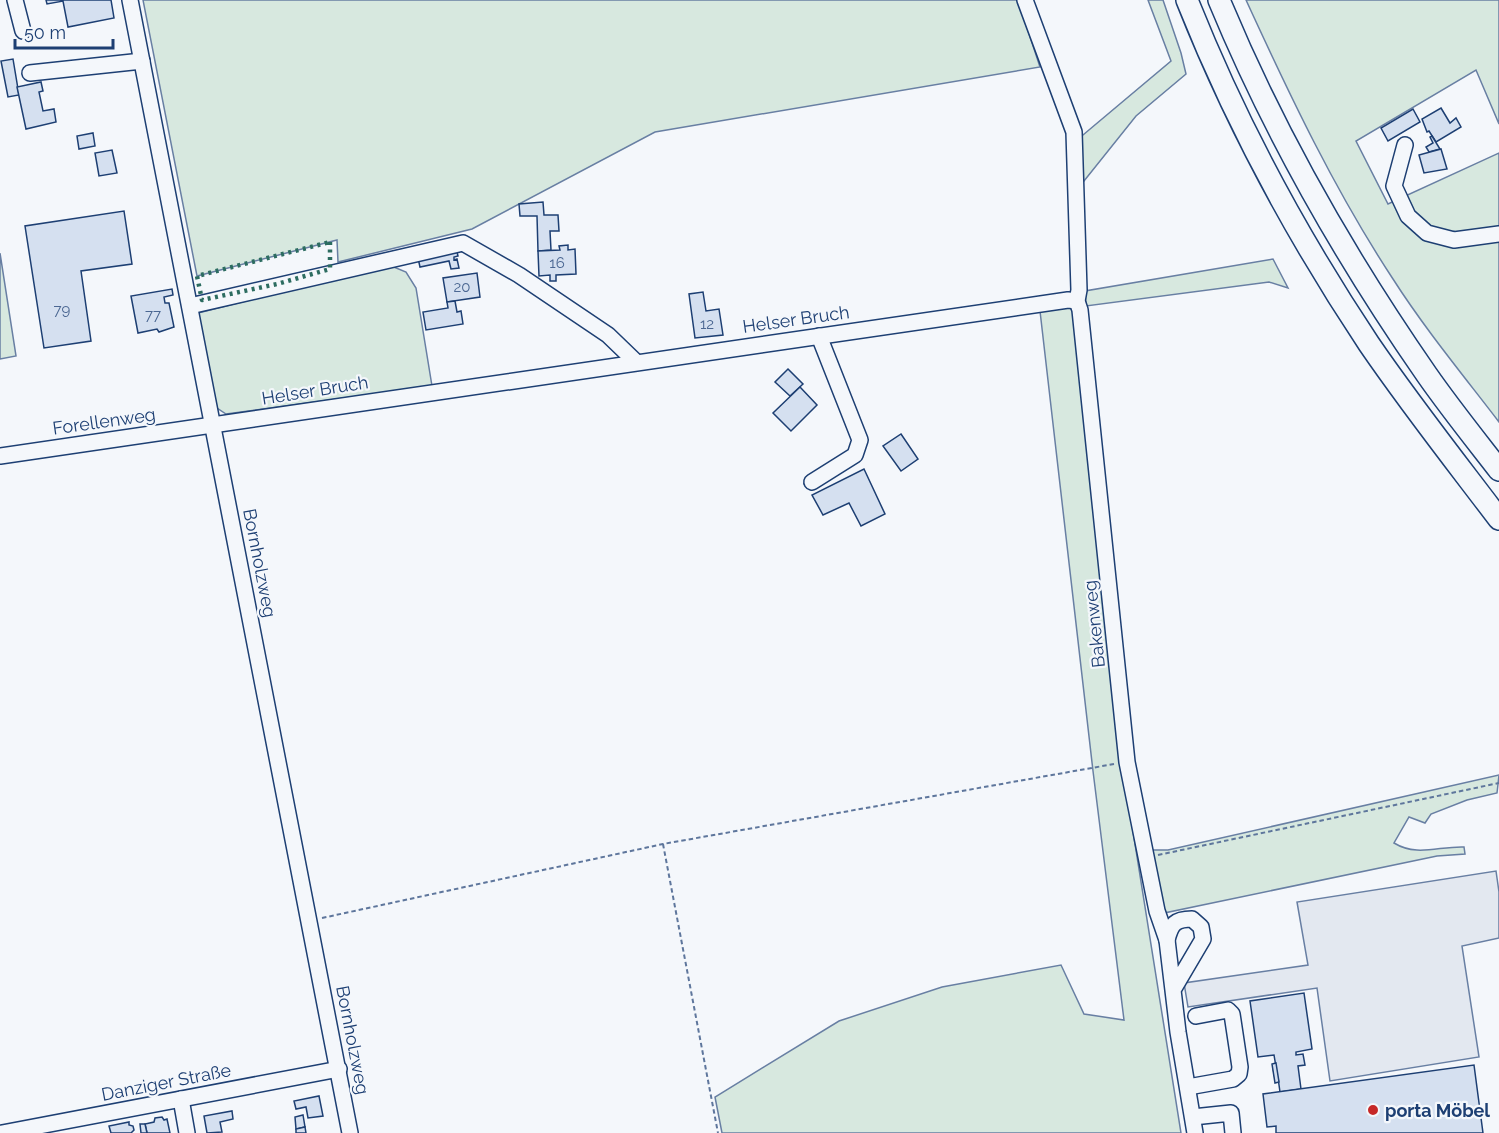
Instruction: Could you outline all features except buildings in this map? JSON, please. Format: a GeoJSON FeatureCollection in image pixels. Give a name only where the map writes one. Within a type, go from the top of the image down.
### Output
{"type":"FeatureCollection","features":[{"type":"Feature","properties":{"kind":"highway"},"geometry":{"type":"LineString","coordinates":[[1186,0],[1233,106],[1289,214],[1320,267],[1370,345],[1430,429],[1499,519]]}},
{"type":"Feature","properties":{"kind":"highway"},"geometry":{"type":"LineString","coordinates":[[1219,0],[1283,140],[1329,222],[1428,377],[1499,470]]}},
{"type":"Feature","properties":{"kind":"street"},"geometry":{"type":"LineString","coordinates":[[15,0],[23,31]]}},
{"type":"Feature","properties":{"kind":"street","name":"Bornholzweg"},"geometry":{"type":"LineString","coordinates":[[130,0],[350,1133]]}},
{"type":"Feature","properties":{"kind":"street"},"geometry":{"type":"LineString","coordinates":[[1025,0],[1074,132],[1079,290],[1077,301]]}},
{"type":"Feature","properties":{"kind":"street"},"geometry":{"type":"LineString","coordinates":[[30,73],[142,61]]}},
{"type":"Feature","properties":{"kind":"street"},"geometry":{"type":"LineString","coordinates":[[1405,145],[1394,186],[1408,216],[1427,234],[1454,240],[1499,234]]}},
{"type":"Feature","properties":{"kind":"street"},"geometry":{"type":"LineString","coordinates":[[190,306],[464,243],[519,275],[608,335],[636,362]]}},
{"type":"Feature","properties":{"kind":"street","name":"Helser Bruch"},"geometry":{"type":"LineString","coordinates":[[214,425],[636,362],[1068,300],[1077,301]]}},
{"type":"Feature","properties":{"kind":"street","name":"Bakenweg"},"geometry":{"type":"LineString","coordinates":[[1077,301],[1080,310],[1127,762],[1157,911],[1167,940],[1196,1133]]}},
{"type":"Feature","properties":{"kind":"street"},"geometry":{"type":"LineString","coordinates":[[812,482],[855,455],[860,440],[819,336]]}},
{"type":"Feature","properties":{"kind":"street","name":"Forellenweg"},"geometry":{"type":"LineString","coordinates":[[0,456],[214,425]]}},
{"type":"Feature","properties":{"kind":"street"},"geometry":{"type":"LineString","coordinates":[[1167,940],[1170,926],[1179,919],[1192,919],[1201,927],[1203,939],[1173,990]]}},
{"type":"Feature","properties":{"kind":"street"},"geometry":{"type":"LineString","coordinates":[[1188,1087],[1233,1079],[1239,1074],[1240,1067],[1232,1014],[1228,1011],[1196,1016]]}},
{"type":"Feature","properties":{"kind":"street","name":"Danziger Straße"},"geometry":{"type":"LineString","coordinates":[[2,1133],[339,1069]]}},
{"type":"Feature","properties":{"kind":"street"},"geometry":{"type":"LineString","coordinates":[[181,1099],[187,1133]]}},
{"type":"Feature","properties":{"kind":"street"},"geometry":{"type":"LineString","coordinates":[[1193,1117],[1231,1113],[1233,1133]]}},
{"type":"Feature","properties":{"kind":"path"},"geometry":{"type":"LineString","coordinates":[[310,920],[663,844],[1127,762]]}},
{"type":"Feature","properties":{"kind":"path"},"geometry":{"type":"LineString","coordinates":[[1147,858],[1499,783]]}},
{"type":"Feature","properties":{"kind":"path"},"geometry":{"type":"LineString","coordinates":[[663,844],[718,1133]]}},
{"type":"Feature","properties":{"kind":"shaded area"},"geometry":{"type":"Polygon","coordinates":[[[143,0],[1018,0],[1040,67],[655,132],[472,229],[338,262],[337,240],[197,276],[143,0]]]}},
{"type":"Feature","properties":{"kind":"shaded area"},"geometry":{"type":"Polygon","coordinates":[[[1148,0],[1163,0],[1186,74],[1136,116],[1080,186],[1077,140],[1171,61],[1148,0]]]}},
{"type":"Feature","properties":{"kind":"shaded area"},"geometry":{"type":"Polygon","coordinates":[[[1246,0],[1499,0],[1499,124],[1476,70],[1356,141],[1388,204],[1499,153],[1499,422],[1418,316],[1372,246],[1314,142],[1246,0]]]}},
{"type":"Feature","properties":{"kind":"shaded area"},"geometry":{"type":"Polygon","coordinates":[[[0,253],[16,356],[0,359],[0,253]]]}},
{"type":"Feature","properties":{"kind":"shaded area"},"geometry":{"type":"Polygon","coordinates":[[[1273,259],[1288,288],[1269,282],[1086,306],[1085,291],[1273,259]]]}},
{"type":"Feature","properties":{"kind":"shaded area"},"geometry":{"type":"Polygon","coordinates":[[[389,265],[406,272],[416,288],[432,386],[226,414],[217,408],[198,313],[389,265]]]}},
{"type":"Feature","properties":{"kind":"shaded area"},"geometry":{"type":"Polygon","coordinates":[[[1072,306],[1121,756],[1181,1133],[722,1133],[715,1097],[839,1021],[942,987],[1061,965],[1084,1014],[1124,1020],[1040,311],[1072,306]]]}},
{"type":"Feature","properties":{"kind":"shaded area"},"geometry":{"type":"Polygon","coordinates":[[[1499,775],[1497,793],[1467,800],[1431,814],[1425,823],[1409,817],[1394,843],[1420,850],[1464,847],[1465,854],[1437,856],[1164,913],[1150,850],[1168,850],[1499,775]]]}},
{"type":"Feature","properties":{"kind":"shaded area"},"geometry":{"type":"Polygon","coordinates":[[[1496,871],[1499,892],[1499,938],[1462,946],[1479,1057],[1330,1081],[1317,988],[1188,1007],[1184,983],[1308,965],[1297,902],[1496,871]]]}},
{"type":"Feature","properties":{"kind":"hedge"},"geometry":{"type":"LineString","coordinates":[[330,242],[330,269],[277,284],[202,300],[197,276],[330,242]]}},
{"type":"Feature","properties":{"kind":"place","name":"porta Möbel"},"geometry":{"type":"Point","coordinates":[1373,1110]}}]}
